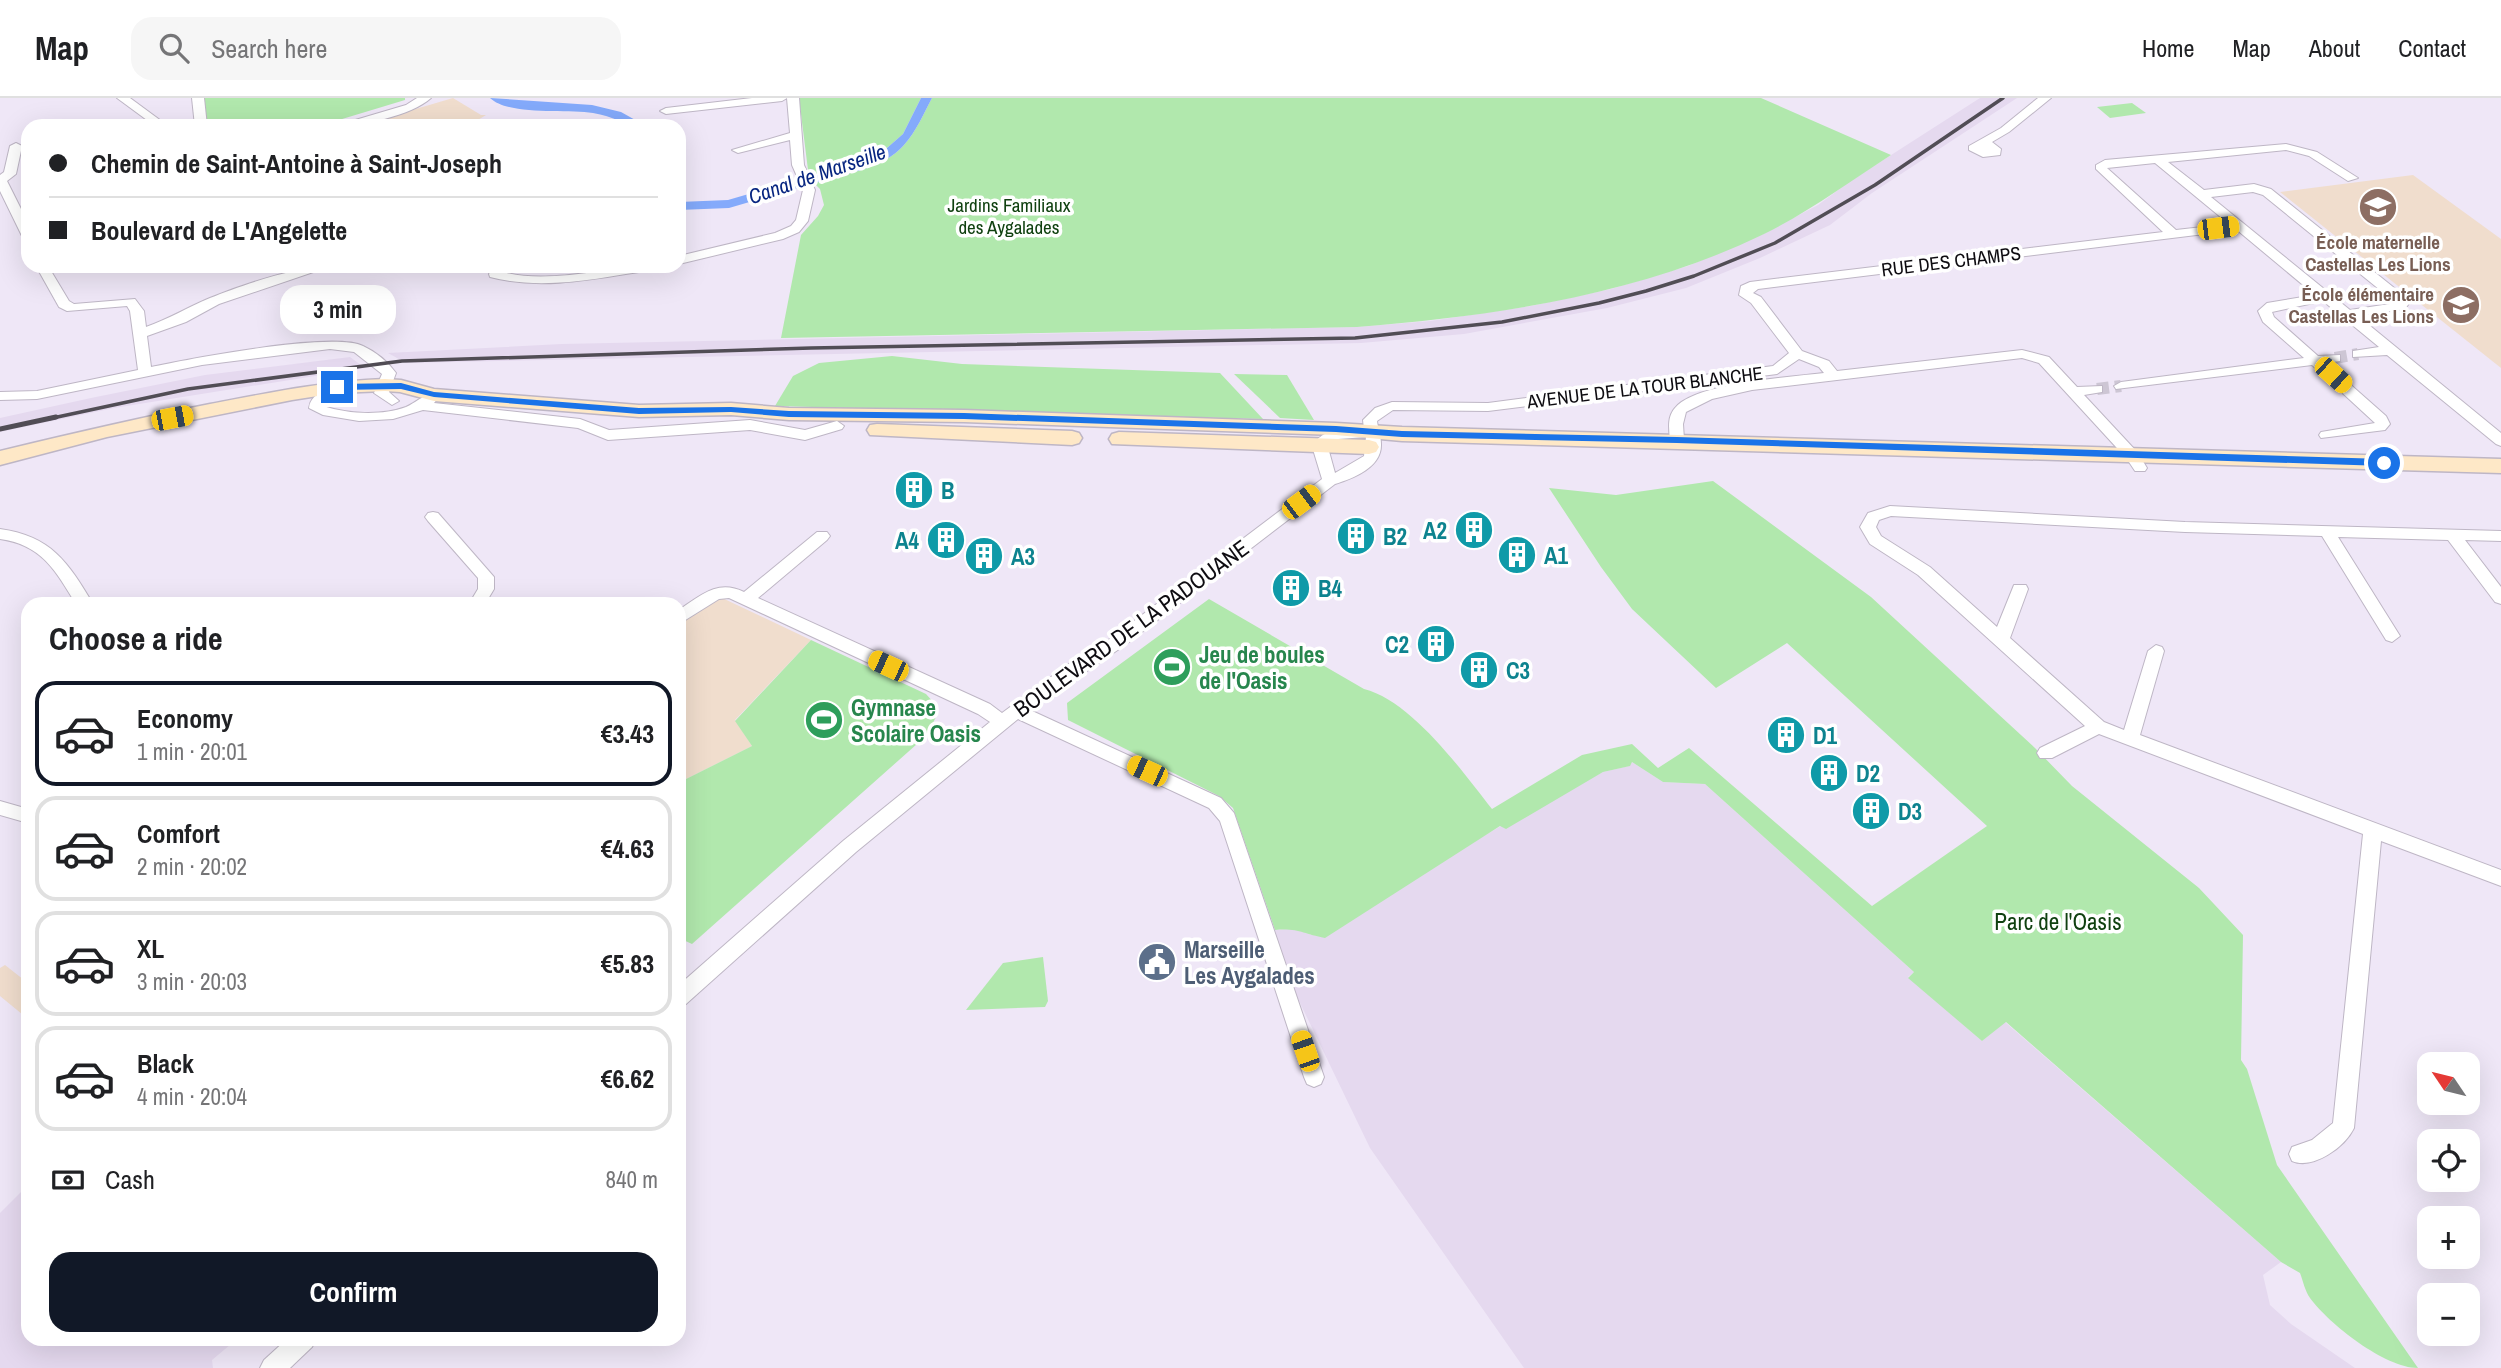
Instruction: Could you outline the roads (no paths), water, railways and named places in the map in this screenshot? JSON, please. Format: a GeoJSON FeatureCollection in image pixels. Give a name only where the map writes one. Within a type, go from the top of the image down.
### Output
{"type":"FeatureCollection","features":[{"type":"Feature","properties":{"kind":"main road"},"geometry":{"type":"LineString","coordinates":[[0,458],[107,431],[337,387],[429,400],[639,411],[731,410],[783,420],[837,426],[975,436],[1319,446],[1373,440],[1677,440],[2501,480]]}},
{"type":"Feature","properties":{"kind":"main road"},"geometry":{"type":"LineString","coordinates":[[240,405],[316,403],[388,393]]}},
{"type":"Feature","properties":{"kind":"main road"},"geometry":{"type":"LineString","coordinates":[[783,420],[964,416],[1336,429],[1373,440],[2136,462],[2501,466]]}},
{"type":"Feature","properties":{"kind":"street"},"geometry":{"type":"LineString","coordinates":[[123,98],[152,119]]}},
{"type":"Feature","properties":{"kind":"street"},"geometry":{"type":"LineString","coordinates":[[198,98],[200,119]]}},
{"type":"Feature","properties":{"kind":"street"},"geometry":{"type":"LineString","coordinates":[[366,119],[410,107],[425,98]]}},
{"type":"Feature","properties":{"kind":"street"},"geometry":{"type":"LineString","coordinates":[[666,111],[782,98]]}},
{"type":"Feature","properties":{"kind":"street"},"geometry":{"type":"LineString","coordinates":[[686,258],[779,236],[795,229],[802,221],[809,190],[801,177],[793,98]]}},
{"type":"Feature","properties":{"kind":"street"},"geometry":{"type":"LineString","coordinates":[[1985,142],[2045,98]]}},
{"type":"Feature","properties":{"kind":"street"},"geometry":{"type":"LineString","coordinates":[[738,150],[795,135]]}},
{"type":"Feature","properties":{"kind":"street"},"geometry":{"type":"LineString","coordinates":[[16,146],[10,174],[1,179],[21,212]]}},
{"type":"Feature","properties":{"kind":"street"},"geometry":{"type":"LineString","coordinates":[[2173,233],[2100,168],[2105,164],[2296,148],[2319,156],[2352,178]]}},
{"type":"Feature","properties":{"kind":"street"},"geometry":{"type":"LineString","coordinates":[[2158,159],[2204,194],[2501,441]]}},
{"type":"Feature","properties":{"kind":"street"},"geometry":{"type":"LineString","coordinates":[[2204,194],[2254,188],[2267,192],[2403,302],[2400,306],[2348,314]]}},
{"type":"Feature","properties":{"kind":"street","name":"RUE DES CHAMPS"},"geometry":{"type":"LineString","coordinates":[[1797,354],[1756,300],[1746,295],[1746,289],[1755,285],[2240,226]]}},
{"type":"Feature","properties":{"kind":"street"},"geometry":{"type":"LineString","coordinates":[[46,273],[64,304],[72,308],[130,302],[137,311],[145,372]]}},
{"type":"Feature","properties":{"kind":"street"},"geometry":{"type":"LineString","coordinates":[[140,334],[214,301],[303,273]]}},
{"type":"Feature","properties":{"kind":"street"},"geometry":{"type":"LineString","coordinates":[[496,273],[505,279],[550,273]]}},
{"type":"Feature","properties":{"kind":"street"},"geometry":{"type":"LineString","coordinates":[[2326,296],[2272,306],[2265,311],[2269,319],[2317,360],[2381,419],[2383,424],[2380,427],[2326,435]]}},
{"type":"Feature","properties":{"kind":"street"},"geometry":{"type":"LineString","coordinates":[[0,396],[37,396],[145,372],[297,349],[346,345],[358,348],[379,362],[389,373],[388,393]]}},
{"type":"Feature","properties":{"kind":"street"},"geometry":{"type":"LineString","coordinates":[[2358,354],[2392,350]]}},
{"type":"Feature","properties":{"kind":"street"},"geometry":{"type":"LineString","coordinates":[[1797,354],[1824,364],[1833,376]]}},
{"type":"Feature","properties":{"kind":"street","name":"AVENUE DE LA TOUR BLANCHE"},"geometry":{"type":"LineString","coordinates":[[1373,440],[1369,423],[1375,413],[1392,406],[1488,407],[1777,370],[1797,354]]}},
{"type":"Feature","properties":{"kind":"street"},"geometry":{"type":"LineString","coordinates":[[1677,440],[1675,424],[1679,410],[1699,396],[1833,376],[2022,354],[2044,360],[2136,462]]}},
{"type":"Feature","properties":{"kind":"street"},"geometry":{"type":"LineString","coordinates":[[2120,386],[2335,358]]}},
{"type":"Feature","properties":{"kind":"street"},"geometry":{"type":"LineString","coordinates":[[2073,392],[2097,389]]}},
{"type":"Feature","properties":{"kind":"street"},"geometry":{"type":"LineString","coordinates":[[316,403],[316,408],[333,414],[368,416],[402,413],[429,400],[580,424],[608,435],[750,425],[783,420]]}},
{"type":"Feature","properties":{"kind":"street"},"geometry":{"type":"LineString","coordinates":[[1319,446],[1331,480],[1347,475],[1363,463],[1373,452],[1373,440]]}},
{"type":"Feature","properties":{"kind":"street","name":"BOULEVARD DE LA PADOUANE"},"geometry":{"type":"LineString","coordinates":[[686,992],[834,858],[1009,716],[1077,666],[1119,641],[1331,480]]}},
{"type":"Feature","properties":{"kind":"street"},"geometry":{"type":"LineString","coordinates":[[2501,536],[2185,527],[1890,511],[1873,517],[1868,527],[1875,540],[1924,571],[2098,727],[2501,878]]}},
{"type":"Feature","properties":{"kind":"street"},"geometry":{"type":"LineString","coordinates":[[433,517],[486,578],[486,589],[481,597]]}},
{"type":"Feature","properties":{"kind":"street"},"geometry":{"type":"LineString","coordinates":[[2327,531],[2392,636]]}},
{"type":"Feature","properties":{"kind":"street"},"geometry":{"type":"LineString","coordinates":[[0,534],[16,535],[36,542],[53,555],[80,597]]}},
{"type":"Feature","properties":{"kind":"street"},"geometry":{"type":"LineString","coordinates":[[746,599],[822,536]]}},
{"type":"Feature","properties":{"kind":"street"},"geometry":{"type":"LineString","coordinates":[[2453,536],[2501,598]]}},
{"type":"Feature","properties":{"kind":"street"},"geometry":{"type":"LineString","coordinates":[[2001,639],[2021,590]]}},
{"type":"Feature","properties":{"kind":"street"},"geometry":{"type":"LineString","coordinates":[[686,614],[722,591],[746,599],[984,709],[1009,716],[1215,803],[1228,818],[1314,1077]]}},
{"type":"Feature","properties":{"kind":"street"},"geometry":{"type":"LineString","coordinates":[[2130,739],[2156,651]]}},
{"type":"Feature","properties":{"kind":"street"},"geometry":{"type":"LineString","coordinates":[[2046,753],[2098,727]]}},
{"type":"Feature","properties":{"kind":"street"},"geometry":{"type":"LineString","coordinates":[[0,807],[21,814]]}},
{"type":"Feature","properties":{"kind":"street"},"geometry":{"type":"LineString","coordinates":[[2300,1154],[2318,1149],[2343,1128],[2373,830]]}},
{"type":"Feature","properties":{"kind":"street"},"geometry":{"type":"LineString","coordinates":[[272,1368],[296,1346]]}},
{"type":"Feature","properties":{"kind":"water"},"geometry":{"type":"Polygon","coordinates":[[[921,98],[932,98],[912,134],[895,153],[874,165],[850,173],[814,183],[809,178],[879,155],[903,134],[921,98]]]}},
{"type":"Feature","properties":{"kind":"waterway","name":"Canal de Marseille"},"geometry":{"type":"LineString","coordinates":[[497,98],[519,104],[604,111],[628,119]]}},
{"type":"Feature","properties":{"kind":"waterway","name":"Canal de Marseille"},"geometry":{"type":"LineString","coordinates":[[686,206],[729,204],[827,175]]}},
{"type":"Feature","properties":{"kind":"tunnel"},"geometry":{"type":"LineString","coordinates":[[2335,358],[2358,354]]}},
{"type":"Feature","properties":{"kind":"tunnel"},"geometry":{"type":"LineString","coordinates":[[2097,389],[2121,386]]}},
{"type":"Feature","properties":{"kind":"railway"},"geometry":{"type":"LineString","coordinates":[[48,419],[188,389],[402,361],[811,348],[1355,338],[1502,322],[1646,291],[1694,276],[1775,243],[1875,185],[2003,98]]}},
{"type":"Feature","properties":{"kind":"railway"},"geometry":{"type":"LineString","coordinates":[[0,429],[56,417]]}},
{"type":"Feature","properties":{"kind":"place","name":"École maternelle Castellas Les Lions"},"geometry":{"type":"Point","coordinates":[2378,207]}},
{"type":"Feature","properties":{"kind":"place","name":"École élémentaire Castellas Les Lions"},"geometry":{"type":"Point","coordinates":[2461,305]}},
{"type":"Feature","properties":{"kind":"place","name":"B"},"geometry":{"type":"Point","coordinates":[914,490]}},
{"type":"Feature","properties":{"kind":"place","name":"A2"},"geometry":{"type":"Point","coordinates":[1474,530]}},
{"type":"Feature","properties":{"kind":"place","name":"B2"},"geometry":{"type":"Point","coordinates":[1356,536]}},
{"type":"Feature","properties":{"kind":"place","name":"A4"},"geometry":{"type":"Point","coordinates":[946,540]}},
{"type":"Feature","properties":{"kind":"place","name":"A1"},"geometry":{"type":"Point","coordinates":[1517,555]}},
{"type":"Feature","properties":{"kind":"place","name":"A3"},"geometry":{"type":"Point","coordinates":[984,556]}},
{"type":"Feature","properties":{"kind":"place","name":"B4"},"geometry":{"type":"Point","coordinates":[1291,588]}},
{"type":"Feature","properties":{"kind":"place","name":"C2"},"geometry":{"type":"Point","coordinates":[1436,644]}},
{"type":"Feature","properties":{"kind":"place","name":"Jeu de boules de l'Oasis"},"geometry":{"type":"Point","coordinates":[1172,667]}},
{"type":"Feature","properties":{"kind":"place","name":"C3"},"geometry":{"type":"Point","coordinates":[1479,670]}},
{"type":"Feature","properties":{"kind":"place","name":"Gymnase Scolaire Oasis"},"geometry":{"type":"Point","coordinates":[824,720]}},
{"type":"Feature","properties":{"kind":"place","name":"D1"},"geometry":{"type":"Point","coordinates":[1786,735]}},
{"type":"Feature","properties":{"kind":"place","name":"D2"},"geometry":{"type":"Point","coordinates":[1829,773]}},
{"type":"Feature","properties":{"kind":"place","name":"D3"},"geometry":{"type":"Point","coordinates":[1871,811]}},
{"type":"Feature","properties":{"kind":"place","name":"Marseille Les Aygalades"},"geometry":{"type":"Point","coordinates":[1157,962]}},
{"type":"Feature","properties":{"kind":"park label","name":"Jardins Familiaux des Aygalades"},"geometry":{"type":"Point","coordinates":[1009,216]}},
{"type":"Feature","properties":{"kind":"park label","name":"Parc de l'Oasis"},"geometry":{"type":"Point","coordinates":[2058,921]}}]}
